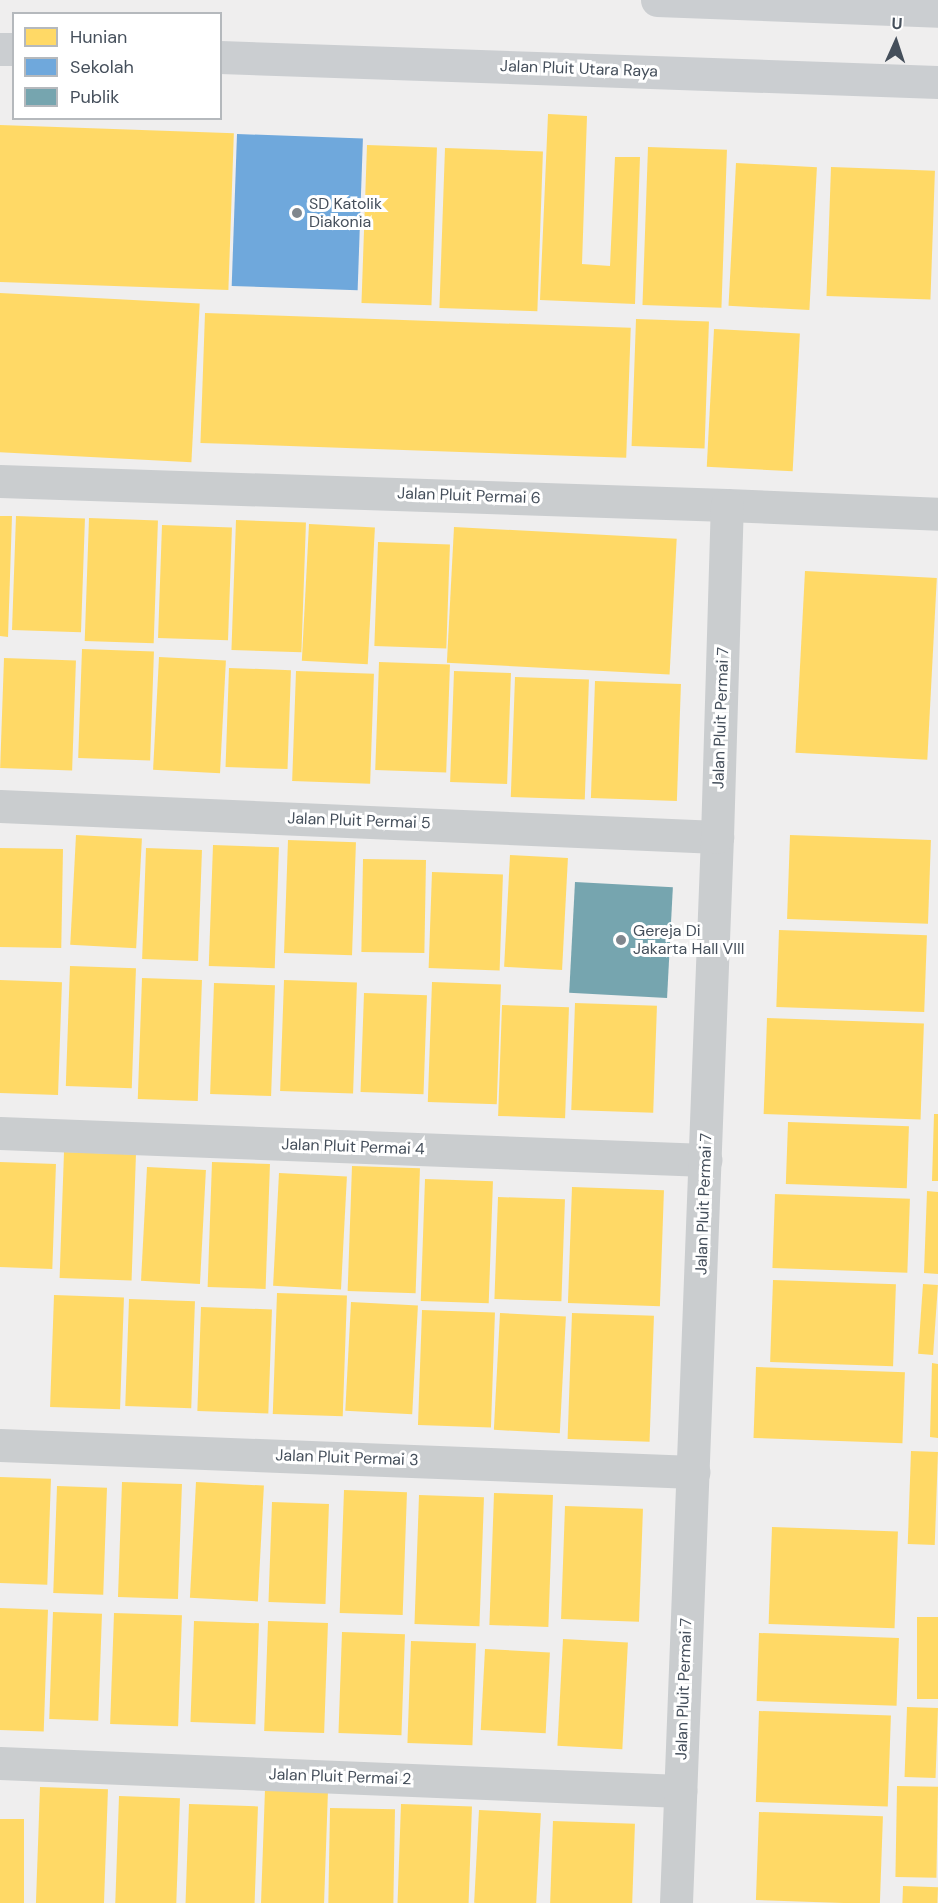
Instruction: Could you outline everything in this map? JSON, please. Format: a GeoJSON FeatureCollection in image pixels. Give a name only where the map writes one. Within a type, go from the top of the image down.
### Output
{"type":"FeatureCollection","features":[{"type":"Feature","properties":{"kind":"street"},"geometry":{"type":"LineString","coordinates":[[657,0],[938,11]]}},
{"type":"Feature","properties":{"kind":"street","name":"Jalan Pluit Utara Raya"},"geometry":{"type":"LineString","coordinates":[[222,57],[938,82]]}},
{"type":"Feature","properties":{"kind":"street","name":"Jalan Pluit Permai 6"},"geometry":{"type":"LineString","coordinates":[[0,481],[938,514]]}},
{"type":"Feature","properties":{"kind":"street","name":"Jalan Pluit Permai 7"},"geometry":{"type":"LineString","coordinates":[[676,1903],[717,837],[727,505]]}},
{"type":"Feature","properties":{"kind":"street","name":"Jalan Pluit Permai 5"},"geometry":{"type":"LineString","coordinates":[[0,806],[717,837]]}},
{"type":"Feature","properties":{"kind":"street","name":"Jalan Pluit Permai 4"},"geometry":{"type":"LineString","coordinates":[[0,1133],[705,1160]]}},
{"type":"Feature","properties":{"kind":"street","name":"Jalan Pluit Permai 3"},"geometry":{"type":"LineString","coordinates":[[0,1445],[693,1472]]}},
{"type":"Feature","properties":{"kind":"street","name":"Jalan Pluit Permai 2"},"geometry":{"type":"LineString","coordinates":[[0,1763],[680,1791]]}},
{"type":"Feature","properties":{"kind":"building: Hunian"},"geometry":{"type":"Polygon","coordinates":[[[548,114],[587,116],[582,264],[610,266],[615,157],[640,157],[635,304],[540,300],[548,114]]]}},
{"type":"Feature","properties":{"kind":"building: Hunian"},"geometry":{"type":"Polygon","coordinates":[[[0,125],[234,133],[228,290],[0,282],[0,125]]]}},
{"type":"Feature","properties":{"kind":"building: Hunian"},"geometry":{"type":"Polygon","coordinates":[[[367,145],[437,147],[431,305],[361,303],[367,145]]]}},
{"type":"Feature","properties":{"kind":"building: Hunian"},"geometry":{"type":"Polygon","coordinates":[[[648,147],[727,150],[721,308],[642,305],[648,147]]]}},
{"type":"Feature","properties":{"kind":"building: Hunian"},"geometry":{"type":"Polygon","coordinates":[[[445,148],[543,151],[537,311],[439,308],[445,148]]]}},
{"type":"Feature","properties":{"kind":"building: Hunian"},"geometry":{"type":"Polygon","coordinates":[[[736,163],[817,167],[809,310],[729,306],[736,163]]]}},
{"type":"Feature","properties":{"kind":"building: Hunian"},"geometry":{"type":"Polygon","coordinates":[[[831,167],[935,171],[930,300],[826,296],[831,167]]]}},
{"type":"Feature","properties":{"kind":"building: Hunian"},"geometry":{"type":"Polygon","coordinates":[[[0,293],[200,303],[191,462],[0,452],[0,293]]]}},
{"type":"Feature","properties":{"kind":"building: Hunian"},"geometry":{"type":"Polygon","coordinates":[[[205,313],[631,328],[626,458],[200,443],[205,313]]]}},
{"type":"Feature","properties":{"kind":"building: Hunian"},"geometry":{"type":"Polygon","coordinates":[[[636,319],[709,322],[705,448],[632,446],[636,319]]]}},
{"type":"Feature","properties":{"kind":"building: Hunian"},"geometry":{"type":"Polygon","coordinates":[[[714,329],[800,334],[793,471],[707,467],[714,329]]]}},
{"type":"Feature","properties":{"kind":"building: Hunian"},"geometry":{"type":"Polygon","coordinates":[[[0,516],[12,516],[8,637],[0,636],[0,516]]]}},
{"type":"Feature","properties":{"kind":"building: Hunian"},"geometry":{"type":"Polygon","coordinates":[[[16,516],[85,518],[81,632],[12,630],[16,516]]]}},
{"type":"Feature","properties":{"kind":"building: Hunian"},"geometry":{"type":"Polygon","coordinates":[[[89,518],[158,520],[154,643],[85,641],[89,518]]]}},
{"type":"Feature","properties":{"kind":"building: Hunian"},"geometry":{"type":"Polygon","coordinates":[[[236,520],[306,522],[301,652],[231,650],[236,520]]]}},
{"type":"Feature","properties":{"kind":"building: Hunian"},"geometry":{"type":"Polygon","coordinates":[[[309,524],[375,527],[368,664],[302,661],[309,524]]]}},
{"type":"Feature","properties":{"kind":"building: Hunian"},"geometry":{"type":"Polygon","coordinates":[[[162,525],[232,527],[228,640],[158,638],[162,525]]]}},
{"type":"Feature","properties":{"kind":"building: Hunian"},"geometry":{"type":"Polygon","coordinates":[[[454,527],[677,539],[670,674],[447,663],[454,527]]]}},
{"type":"Feature","properties":{"kind":"building: Hunian"},"geometry":{"type":"Polygon","coordinates":[[[378,542],[450,545],[446,648],[374,646],[378,542]]]}},
{"type":"Feature","properties":{"kind":"building: Hunian"},"geometry":{"type":"Polygon","coordinates":[[[805,571],[937,578],[927,760],[795,753],[805,571]]]}},
{"type":"Feature","properties":{"kind":"building: Hunian"},"geometry":{"type":"Polygon","coordinates":[[[82,649],[154,652],[150,760],[78,758],[82,649]]]}},
{"type":"Feature","properties":{"kind":"building: Hunian"},"geometry":{"type":"Polygon","coordinates":[[[159,657],[226,661],[220,773],[153,770],[159,657]]]}},
{"type":"Feature","properties":{"kind":"building: Hunian"},"geometry":{"type":"Polygon","coordinates":[[[4,658],[76,661],[72,770],[0,768],[4,658]]]}},
{"type":"Feature","properties":{"kind":"building: Hunian"},"geometry":{"type":"Polygon","coordinates":[[[379,662],[450,664],[446,772],[375,770],[379,662]]]}},
{"type":"Feature","properties":{"kind":"building: Hunian"},"geometry":{"type":"Polygon","coordinates":[[[229,668],[291,670],[288,769],[226,767],[229,668]]]}},
{"type":"Feature","properties":{"kind":"building: Hunian"},"geometry":{"type":"Polygon","coordinates":[[[296,671],[374,674],[370,784],[292,781],[296,671]]]}},
{"type":"Feature","properties":{"kind":"building: Hunian"},"geometry":{"type":"Polygon","coordinates":[[[454,671],[511,673],[507,784],[450,782],[454,671]]]}},
{"type":"Feature","properties":{"kind":"building: Hunian"},"geometry":{"type":"Polygon","coordinates":[[[515,677],[589,680],[585,800],[511,797],[515,677]]]}},
{"type":"Feature","properties":{"kind":"building: Hunian"},"geometry":{"type":"Polygon","coordinates":[[[595,681],[681,684],[677,801],[591,798],[595,681]]]}},
{"type":"Feature","properties":{"kind":"building: Hunian"},"geometry":{"type":"Polygon","coordinates":[[[76,835],[142,838],[136,948],[70,945],[76,835]]]}},
{"type":"Feature","properties":{"kind":"building: Hunian"},"geometry":{"type":"Polygon","coordinates":[[[790,835],[931,840],[928,924],[787,919],[790,835]]]}},
{"type":"Feature","properties":{"kind":"building: Hunian"},"geometry":{"type":"Polygon","coordinates":[[[288,840],[356,842],[352,955],[284,953],[288,840]]]}},
{"type":"Feature","properties":{"kind":"building: Hunian"},"geometry":{"type":"Polygon","coordinates":[[[213,845],[279,847],[275,968],[209,966],[213,845]]]}},
{"type":"Feature","properties":{"kind":"building: Hunian"},"geometry":{"type":"Polygon","coordinates":[[[0,848],[63,849],[61,948],[0,947],[0,848]]]}},
{"type":"Feature","properties":{"kind":"building: Hunian"},"geometry":{"type":"Polygon","coordinates":[[[146,848],[202,850],[198,961],[142,959],[146,848]]]}},
{"type":"Feature","properties":{"kind":"building: Hunian"},"geometry":{"type":"Polygon","coordinates":[[[510,855],[568,858],[562,970],[504,967],[510,855]]]}},
{"type":"Feature","properties":{"kind":"building: Hunian"},"geometry":{"type":"Polygon","coordinates":[[[363,859],[426,860],[424,953],[361,952],[363,859]]]}},
{"type":"Feature","properties":{"kind":"building: Hunian"},"geometry":{"type":"Polygon","coordinates":[[[432,872],[503,874],[500,970],[429,968],[432,872]]]}},
{"type":"Feature","properties":{"kind":"building: Hunian"},"geometry":{"type":"Polygon","coordinates":[[[779,930],[927,935],[924,1012],[776,1007],[779,930]]]}},
{"type":"Feature","properties":{"kind":"building: Hunian"},"geometry":{"type":"Polygon","coordinates":[[[70,966],[136,968],[132,1088],[66,1086],[70,966]]]}},
{"type":"Feature","properties":{"kind":"building: Hunian"},"geometry":{"type":"Polygon","coordinates":[[[142,978],[202,980],[198,1101],[138,1099],[142,978]]]}},
{"type":"Feature","properties":{"kind":"building: Hunian"},"geometry":{"type":"Polygon","coordinates":[[[0,980],[62,982],[58,1095],[0,1093],[0,980]]]}},
{"type":"Feature","properties":{"kind":"building: Hunian"},"geometry":{"type":"Polygon","coordinates":[[[284,980],[357,983],[353,1093],[280,1091],[284,980]]]}},
{"type":"Feature","properties":{"kind":"building: Hunian"},"geometry":{"type":"Polygon","coordinates":[[[432,982],[501,984],[497,1104],[428,1102],[432,982]]]}},
{"type":"Feature","properties":{"kind":"building: Hunian"},"geometry":{"type":"Polygon","coordinates":[[[214,983],[275,985],[271,1096],[210,1094],[214,983]]]}},
{"type":"Feature","properties":{"kind":"building: Hunian"},"geometry":{"type":"Polygon","coordinates":[[[364,993],[427,995],[424,1094],[361,1092],[364,993]]]}},
{"type":"Feature","properties":{"kind":"building: Hunian"},"geometry":{"type":"Polygon","coordinates":[[[575,1003],[657,1006],[653,1113],[571,1110],[575,1003]]]}},
{"type":"Feature","properties":{"kind":"building: Hunian"},"geometry":{"type":"Polygon","coordinates":[[[502,1005],[569,1007],[565,1118],[498,1116],[502,1005]]]}},
{"type":"Feature","properties":{"kind":"building: Hunian"},"geometry":{"type":"Polygon","coordinates":[[[767,1018],[924,1023],[921,1119],[764,1114],[767,1018]]]}},
{"type":"Feature","properties":{"kind":"building: Hunian"},"geometry":{"type":"Polygon","coordinates":[[[934,1114],[938,1114],[938,1181],[932,1181],[934,1114]]]}},
{"type":"Feature","properties":{"kind":"building: Hunian"},"geometry":{"type":"Polygon","coordinates":[[[788,1122],[909,1126],[907,1188],[786,1184],[788,1122]]]}},
{"type":"Feature","properties":{"kind":"building: Hunian"},"geometry":{"type":"Polygon","coordinates":[[[64,1152],[136,1155],[132,1280],[60,1278],[64,1152]]]}},
{"type":"Feature","properties":{"kind":"building: Hunian"},"geometry":{"type":"Polygon","coordinates":[[[0,1162],[56,1164],[52,1269],[0,1267],[0,1162]]]}},
{"type":"Feature","properties":{"kind":"building: Hunian"},"geometry":{"type":"Polygon","coordinates":[[[212,1162],[270,1164],[266,1289],[208,1287],[212,1162]]]}},
{"type":"Feature","properties":{"kind":"building: Hunian"},"geometry":{"type":"Polygon","coordinates":[[[352,1166],[420,1168],[416,1293],[348,1291],[352,1166]]]}},
{"type":"Feature","properties":{"kind":"building: Hunian"},"geometry":{"type":"Polygon","coordinates":[[[147,1167],[206,1170],[200,1284],[141,1281],[147,1167]]]}},
{"type":"Feature","properties":{"kind":"building: Hunian"},"geometry":{"type":"Polygon","coordinates":[[[279,1173],[347,1177],[341,1289],[273,1286],[279,1173]]]}},
{"type":"Feature","properties":{"kind":"building: Hunian"},"geometry":{"type":"Polygon","coordinates":[[[425,1179],[493,1181],[489,1303],[421,1301],[425,1179]]]}},
{"type":"Feature","properties":{"kind":"building: Hunian"},"geometry":{"type":"Polygon","coordinates":[[[572,1187],[664,1190],[660,1306],[568,1303],[572,1187]]]}},
{"type":"Feature","properties":{"kind":"building: Hunian"},"geometry":{"type":"Polygon","coordinates":[[[927,1191],[938,1192],[938,1274],[924,1273],[927,1191]]]}},
{"type":"Feature","properties":{"kind":"building: Hunian"},"geometry":{"type":"Polygon","coordinates":[[[775,1194],[910,1199],[907,1273],[772,1268],[775,1194]]]}},
{"type":"Feature","properties":{"kind":"building: Hunian"},"geometry":{"type":"Polygon","coordinates":[[[498,1197],[565,1199],[561,1301],[494,1299],[498,1197]]]}},
{"type":"Feature","properties":{"kind":"building: Hunian"},"geometry":{"type":"Polygon","coordinates":[[[773,1280],[896,1284],[893,1366],[770,1362],[773,1280]]]}},
{"type":"Feature","properties":{"kind":"building: Hunian"},"geometry":{"type":"Polygon","coordinates":[[[923,1284],[938,1285],[933,1355],[918,1354],[923,1284]]]}},
{"type":"Feature","properties":{"kind":"building: Hunian"},"geometry":{"type":"Polygon","coordinates":[[[277,1293],[347,1295],[343,1416],[273,1414],[277,1293]]]}},
{"type":"Feature","properties":{"kind":"building: Hunian"},"geometry":{"type":"Polygon","coordinates":[[[54,1295],[124,1297],[120,1409],[50,1407],[54,1295]]]}},
{"type":"Feature","properties":{"kind":"building: Hunian"},"geometry":{"type":"Polygon","coordinates":[[[129,1299],[195,1301],[191,1408],[125,1406],[129,1299]]]}},
{"type":"Feature","properties":{"kind":"building: Hunian"},"geometry":{"type":"Polygon","coordinates":[[[351,1302],[418,1306],[412,1414],[345,1411],[351,1302]]]}},
{"type":"Feature","properties":{"kind":"building: Hunian"},"geometry":{"type":"Polygon","coordinates":[[[201,1307],[272,1309],[268,1413],[197,1411],[201,1307]]]}},
{"type":"Feature","properties":{"kind":"building: Hunian"},"geometry":{"type":"Polygon","coordinates":[[[422,1310],[495,1313],[491,1427],[418,1425],[422,1310]]]}},
{"type":"Feature","properties":{"kind":"building: Hunian"},"geometry":{"type":"Polygon","coordinates":[[[500,1313],[566,1316],[560,1433],[494,1430],[500,1313]]]}},
{"type":"Feature","properties":{"kind":"building: Hunian"},"geometry":{"type":"Polygon","coordinates":[[[572,1313],[654,1316],[650,1442],[568,1439],[572,1313]]]}},
{"type":"Feature","properties":{"kind":"building: Hunian"},"geometry":{"type":"Polygon","coordinates":[[[932,1363],[938,1364],[938,1438],[930,1437],[932,1363]]]}},
{"type":"Feature","properties":{"kind":"building: Hunian"},"geometry":{"type":"Polygon","coordinates":[[[756,1367],[905,1372],[902,1443],[754,1438],[756,1367]]]}},
{"type":"Feature","properties":{"kind":"building: Hunian"},"geometry":{"type":"Polygon","coordinates":[[[911,1451],[938,1452],[935,1545],[908,1544],[911,1451]]]}},
{"type":"Feature","properties":{"kind":"building: Hunian"},"geometry":{"type":"Polygon","coordinates":[[[0,1477],[51,1479],[47,1585],[0,1583],[0,1477]]]}},
{"type":"Feature","properties":{"kind":"building: Hunian"},"geometry":{"type":"Polygon","coordinates":[[[122,1482],[182,1484],[178,1599],[118,1597],[122,1482]]]}},
{"type":"Feature","properties":{"kind":"building: Hunian"},"geometry":{"type":"Polygon","coordinates":[[[196,1482],[264,1486],[258,1601],[190,1598],[196,1482]]]}},
{"type":"Feature","properties":{"kind":"building: Hunian"},"geometry":{"type":"Polygon","coordinates":[[[57,1486],[107,1488],[103,1595],[53,1593],[57,1486]]]}},
{"type":"Feature","properties":{"kind":"building: Hunian"},"geometry":{"type":"Polygon","coordinates":[[[344,1490],[407,1492],[403,1615],[340,1613],[344,1490]]]}},
{"type":"Feature","properties":{"kind":"building: Hunian"},"geometry":{"type":"Polygon","coordinates":[[[494,1493],[553,1495],[548,1627],[489,1625],[494,1493]]]}},
{"type":"Feature","properties":{"kind":"building: Hunian"},"geometry":{"type":"Polygon","coordinates":[[[419,1495],[484,1497],[479,1626],[414,1624],[419,1495]]]}},
{"type":"Feature","properties":{"kind":"building: Hunian"},"geometry":{"type":"Polygon","coordinates":[[[272,1502],[329,1504],[325,1604],[269,1602],[272,1502]]]}},
{"type":"Feature","properties":{"kind":"building: Hunian"},"geometry":{"type":"Polygon","coordinates":[[[565,1506],[643,1509],[639,1622],[561,1619],[565,1506]]]}},
{"type":"Feature","properties":{"kind":"building: Hunian"},"geometry":{"type":"Polygon","coordinates":[[[772,1527],[898,1531],[895,1628],[769,1624],[772,1527]]]}},
{"type":"Feature","properties":{"kind":"building: Hunian"},"geometry":{"type":"Polygon","coordinates":[[[0,1608],[48,1610],[44,1732],[0,1730],[0,1608]]]}},
{"type":"Feature","properties":{"kind":"building: Hunian"},"geometry":{"type":"Polygon","coordinates":[[[53,1612],[102,1614],[98,1721],[49,1719],[53,1612]]]}},
{"type":"Feature","properties":{"kind":"building: Hunian"},"geometry":{"type":"Polygon","coordinates":[[[114,1613],[182,1615],[178,1726],[110,1724],[114,1613]]]}},
{"type":"Feature","properties":{"kind":"building: Hunian"},"geometry":{"type":"Polygon","coordinates":[[[917,1617],[938,1617],[938,1699],[917,1699],[917,1617]]]}},
{"type":"Feature","properties":{"kind":"building: Hunian"},"geometry":{"type":"Polygon","coordinates":[[[194,1621],[259,1623],[255,1724],[190,1722],[194,1621]]]}},
{"type":"Feature","properties":{"kind":"building: Hunian"},"geometry":{"type":"Polygon","coordinates":[[[268,1621],[328,1623],[324,1733],[264,1731],[268,1621]]]}},
{"type":"Feature","properties":{"kind":"building: Hunian"},"geometry":{"type":"Polygon","coordinates":[[[342,1632],[405,1634],[401,1735],[338,1733],[342,1632]]]}},
{"type":"Feature","properties":{"kind":"building: Hunian"},"geometry":{"type":"Polygon","coordinates":[[[759,1633],[899,1638],[897,1706],[757,1701],[759,1633]]]}},
{"type":"Feature","properties":{"kind":"building: Hunian"},"geometry":{"type":"Polygon","coordinates":[[[563,1639],[628,1642],[622,1749],[557,1746],[563,1639]]]}},
{"type":"Feature","properties":{"kind":"building: Hunian"},"geometry":{"type":"Polygon","coordinates":[[[411,1641],[476,1643],[472,1745],[407,1743],[411,1641]]]}},
{"type":"Feature","properties":{"kind":"building: Hunian"},"geometry":{"type":"Polygon","coordinates":[[[485,1649],[550,1652],[546,1733],[481,1730],[485,1649]]]}},
{"type":"Feature","properties":{"kind":"building: Hunian"},"geometry":{"type":"Polygon","coordinates":[[[907,1707],[938,1708],[936,1778],[905,1777],[907,1707]]]}},
{"type":"Feature","properties":{"kind":"building: Hunian"},"geometry":{"type":"Polygon","coordinates":[[[759,1711],[891,1716],[888,1807],[756,1802],[759,1711]]]}},
{"type":"Feature","properties":{"kind":"building: Hunian"},"geometry":{"type":"Polygon","coordinates":[[[897,1786],[938,1787],[936,1878],[895,1877],[897,1786]]]}},
{"type":"Feature","properties":{"kind":"building: Hunian"},"geometry":{"type":"Polygon","coordinates":[[[40,1787],[108,1789],[104,1903],[36,1903],[40,1787]]]}},
{"type":"Feature","properties":{"kind":"building: Hunian"},"geometry":{"type":"Polygon","coordinates":[[[265,1789],[328,1791],[324,1903],[261,1903],[265,1789]]]}},
{"type":"Feature","properties":{"kind":"building: Hunian"},"geometry":{"type":"Polygon","coordinates":[[[119,1796],[180,1798],[176,1903],[115,1903],[119,1796]]]}},
{"type":"Feature","properties":{"kind":"building: Hunian"},"geometry":{"type":"Polygon","coordinates":[[[189,1804],[258,1806],[255,1903],[186,1903],[189,1804]]]}},
{"type":"Feature","properties":{"kind":"building: Hunian"},"geometry":{"type":"Polygon","coordinates":[[[401,1804],[472,1806],[469,1903],[398,1903],[401,1804]]]}},
{"type":"Feature","properties":{"kind":"building: Hunian"},"geometry":{"type":"Polygon","coordinates":[[[330,1808],[395,1809],[393,1903],[328,1903],[330,1808]]]}},
{"type":"Feature","properties":{"kind":"building: Hunian"},"geometry":{"type":"Polygon","coordinates":[[[479,1810],[541,1813],[536,1903],[474,1903],[479,1810]]]}},
{"type":"Feature","properties":{"kind":"building: Hunian"},"geometry":{"type":"Polygon","coordinates":[[[759,1812],[883,1816],[880,1903],[756,1900],[759,1812]]]}},
{"type":"Feature","properties":{"kind":"building: Hunian"},"geometry":{"type":"Polygon","coordinates":[[[0,1819],[24,1819],[24,1903],[0,1903],[0,1819]]]}},
{"type":"Feature","properties":{"kind":"building: Hunian"},"geometry":{"type":"Polygon","coordinates":[[[553,1821],[635,1824],[632,1903],[550,1903],[553,1821]]]}},
{"type":"Feature","properties":{"kind":"building: Hunian"},"geometry":{"type":"Polygon","coordinates":[[[903,1886],[938,1887],[937,1903],[902,1903],[903,1886]]]}},
{"type":"Feature","properties":{"kind":"building: Sekolah","name":"SD Katolik Diakonia"},"geometry":{"type":"Polygon","coordinates":[[[237,134],[363,138],[358,290],[232,286],[237,134]]]}},
{"type":"Feature","properties":{"kind":"building: Publik","name":"Gereja Di Jakarta Hall VIII"},"geometry":{"type":"Polygon","coordinates":[[[575,882],[673,887],[667,998],[569,993],[575,882]]]}},
{"type":"Feature","properties":{"kind":"place","name":"SD Katolik Diakonia"},"geometry":{"type":"Point","coordinates":[297,213]}},
{"type":"Feature","properties":{"kind":"place","name":"Gereja Di Jakarta Hall VIII"},"geometry":{"type":"Point","coordinates":[621,940]}}]}
